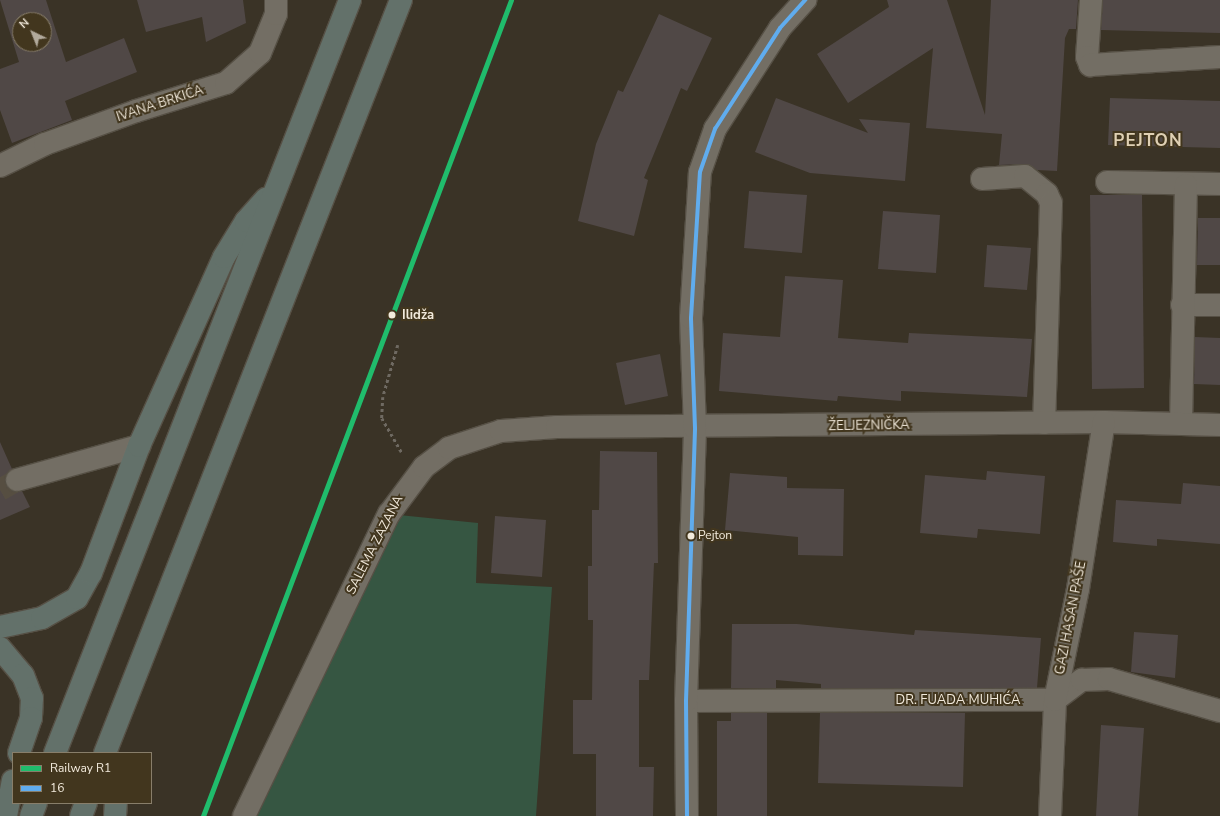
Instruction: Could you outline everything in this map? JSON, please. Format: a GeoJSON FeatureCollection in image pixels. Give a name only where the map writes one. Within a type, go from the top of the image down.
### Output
{"type":"FeatureCollection","features":[{"type":"Feature","properties":{"kind":"highway"},"geometry":{"type":"LineString","coordinates":[[55,752],[350,0]]}},
{"type":"Feature","properties":{"kind":"highway"},"geometry":{"type":"LineString","coordinates":[[105,752],[401,0]]}},
{"type":"Feature","properties":{"kind":"highway"},"geometry":{"type":"LineString","coordinates":[[0,627],[42,618],[77,598],[91,573],[139,446],[224,257],[246,221],[275,189]]}},
{"type":"Feature","properties":{"kind":"highway"},"geometry":{"type":"LineString","coordinates":[[0,648],[23,675],[32,698],[31,718],[20,752]]}},
{"type":"Feature","properties":{"kind":"highway"},"geometry":{"type":"LineString","coordinates":[[120,752],[123,706]]}},
{"type":"Feature","properties":{"kind":"highway"},"geometry":{"type":"LineString","coordinates":[[6,816],[12,786]]}},
{"type":"Feature","properties":{"kind":"highway"},"geometry":{"type":"LineString","coordinates":[[31,816],[36,804]]}},
{"type":"Feature","properties":{"kind":"highway"},"geometry":{"type":"LineString","coordinates":[[81,816],[86,804]]}},
{"type":"Feature","properties":{"kind":"highway"},"geometry":{"type":"LineString","coordinates":[[115,816],[116,804]]}},
{"type":"Feature","properties":{"kind":"street","name":"IVANA BRKIĆA"},"geometry":{"type":"LineString","coordinates":[[0,166],[45,144],[136,110],[226,83],[260,53],[276,14],[276,0]]}},
{"type":"Feature","properties":{"kind":"street"},"geometry":{"type":"LineString","coordinates":[[687,816],[686,701],[695,428],[691,318],[700,172],[715,129],[780,28],[804,0]]}},
{"type":"Feature","properties":{"kind":"street"},"geometry":{"type":"LineString","coordinates":[[1091,0],[1087,57],[1090,65],[1220,57]]}},
{"type":"Feature","properties":{"kind":"street"},"geometry":{"type":"LineString","coordinates":[[982,179],[1025,176],[1047,194],[1051,203],[1044,423]]}},
{"type":"Feature","properties":{"kind":"street"},"geometry":{"type":"LineString","coordinates":[[1107,182],[1186,185],[1220,184]]}},
{"type":"Feature","properties":{"kind":"street"},"geometry":{"type":"LineString","coordinates":[[1181,424],[1182,305],[1186,185]]}},
{"type":"Feature","properties":{"kind":"street"},"geometry":{"type":"LineString","coordinates":[[1182,305],[1220,305]]}},
{"type":"Feature","properties":{"kind":"street","name":"ŽELJEZNIČKA"},"geometry":{"type":"LineString","coordinates":[[695,428],[1104,422],[1220,424]]}},
{"type":"Feature","properties":{"kind":"street","name":"GAZI HASAN PAŠE"},"geometry":{"type":"LineString","coordinates":[[1050,816],[1055,700],[1078,589],[1104,422]]}},
{"type":"Feature","properties":{"kind":"street","name":"SALEMA ZAZANA"},"geometry":{"type":"LineString","coordinates":[[244,816],[389,514],[424,467],[449,448],[501,431],[557,427],[695,428]]}},
{"type":"Feature","properties":{"kind":"street"},"geometry":{"type":"LineString","coordinates":[[18,480],[139,446]]}},
{"type":"Feature","properties":{"kind":"street"},"geometry":{"type":"LineString","coordinates":[[1055,700],[1082,680],[1109,680],[1220,711]]}},
{"type":"Feature","properties":{"kind":"street","name":"DR. FUADA MUHIĆA"},"geometry":{"type":"LineString","coordinates":[[686,701],[1055,700]]}},
{"type":"Feature","properties":{"kind":"path"},"geometry":{"type":"LineString","coordinates":[[398,345],[383,397],[382,418],[390,437],[405,456],[424,467]]}},
{"type":"Feature","properties":{"kind":"green space"},"geometry":{"type":"Polygon","coordinates":[[[389,514],[478,523],[476,583],[552,587],[536,816],[244,816],[389,514]]]}},
{"type":"Feature","properties":{"kind":"building"},"geometry":{"type":"Polygon","coordinates":[[[0,0],[46,0],[50,12],[12,12],[12,39],[0,0]]]}},
{"type":"Feature","properties":{"kind":"building"},"geometry":{"type":"Polygon","coordinates":[[[137,0],[243,0],[246,23],[206,42],[202,17],[146,32],[137,0]]]}},
{"type":"Feature","properties":{"kind":"building"},"geometry":{"type":"Polygon","coordinates":[[[887,0],[947,0],[985,115],[991,0],[1078,0],[1076,29],[1069,29],[1065,38],[1057,171],[1037,170],[1024,164],[999,165],[1002,134],[926,128],[933,48],[848,103],[817,54],[889,7],[887,0]]]}},
{"type":"Feature","properties":{"kind":"building"},"geometry":{"type":"Polygon","coordinates":[[[1103,0],[1220,0],[1220,33],[1101,30],[1103,0]]]}},
{"type":"Feature","properties":{"kind":"building"},"geometry":{"type":"Polygon","coordinates":[[[659,14],[712,38],[687,91],[681,88],[644,178],[648,180],[634,236],[578,221],[596,144],[618,90],[623,92],[659,14]]]}},
{"type":"Feature","properties":{"kind":"building"},"geometry":{"type":"Polygon","coordinates":[[[52,19],[66,62],[124,38],[137,72],[65,101],[72,120],[12,143],[0,110],[0,69],[19,62],[16,52],[52,52],[52,19]]]}},
{"type":"Feature","properties":{"kind":"building"},"geometry":{"type":"Polygon","coordinates":[[[776,98],[868,133],[859,119],[910,123],[905,181],[810,173],[755,152],[776,98]]]}},
{"type":"Feature","properties":{"kind":"building"},"geometry":{"type":"Polygon","coordinates":[[[1110,98],[1220,101],[1220,148],[1108,145],[1110,98]]]}},
{"type":"Feature","properties":{"kind":"building"},"geometry":{"type":"Polygon","coordinates":[[[749,191],[807,195],[802,253],[744,248],[749,191]]]}},
{"type":"Feature","properties":{"kind":"building"},"geometry":{"type":"Polygon","coordinates":[[[1090,195],[1142,195],[1144,388],[1092,389],[1090,195]]]}},
{"type":"Feature","properties":{"kind":"building"},"geometry":{"type":"Polygon","coordinates":[[[883,211],[940,215],[936,273],[878,269],[883,211]]]}},
{"type":"Feature","properties":{"kind":"building"},"geometry":{"type":"Polygon","coordinates":[[[1198,218],[1220,218],[1220,265],[1197,265],[1198,218]]]}},
{"type":"Feature","properties":{"kind":"building"},"geometry":{"type":"Polygon","coordinates":[[[987,245],[1031,248],[1027,290],[984,287],[987,245]]]}},
{"type":"Feature","properties":{"kind":"building"},"geometry":{"type":"Polygon","coordinates":[[[785,276],[843,280],[838,338],[908,343],[909,333],[1032,339],[1027,397],[901,391],[901,401],[838,396],[837,401],[719,391],[723,333],[780,337],[785,276]]]}},
{"type":"Feature","properties":{"kind":"building"},"geometry":{"type":"Polygon","coordinates":[[[1195,337],[1220,338],[1220,385],[1194,384],[1195,337]]]}},
{"type":"Feature","properties":{"kind":"building"},"geometry":{"type":"Polygon","coordinates":[[[660,354],[668,396],[625,405],[616,363],[660,354]]]}},
{"type":"Feature","properties":{"kind":"building"},"geometry":{"type":"Polygon","coordinates":[[[0,442],[12,469],[5,477],[5,484],[14,492],[22,491],[30,507],[0,520],[0,442]]]}},
{"type":"Feature","properties":{"kind":"building"},"geometry":{"type":"Polygon","coordinates":[[[600,451],[657,452],[658,563],[654,563],[649,680],[639,680],[639,767],[654,767],[653,816],[596,816],[596,754],[573,754],[573,700],[592,700],[593,620],[588,620],[588,566],[592,566],[592,510],[599,510],[600,451]]]}},
{"type":"Feature","properties":{"kind":"building"},"geometry":{"type":"Polygon","coordinates":[[[987,471],[1045,476],[1040,534],[978,529],[977,538],[920,533],[925,475],[986,480],[987,471]]]}},
{"type":"Feature","properties":{"kind":"building"},"geometry":{"type":"Polygon","coordinates":[[[730,473],[787,477],[787,488],[844,489],[843,556],[798,555],[798,537],[725,530],[730,473]]]}},
{"type":"Feature","properties":{"kind":"building"},"geometry":{"type":"Polygon","coordinates":[[[1183,483],[1220,486],[1220,544],[1157,539],[1157,546],[1113,542],[1116,500],[1181,504],[1183,483]]]}},
{"type":"Feature","properties":{"kind":"building"},"geometry":{"type":"Polygon","coordinates":[[[495,516],[546,520],[542,577],[491,573],[495,516]]]}},
{"type":"Feature","properties":{"kind":"building"},"geometry":{"type":"Polygon","coordinates":[[[732,624],[797,624],[914,635],[915,630],[1041,638],[1037,688],[821,688],[821,684],[776,680],[776,688],[731,688],[732,624]]]}},
{"type":"Feature","properties":{"kind":"building"},"geometry":{"type":"Polygon","coordinates":[[[1134,632],[1178,635],[1175,678],[1131,672],[1134,632]]]}},
{"type":"Feature","properties":{"kind":"building"},"geometry":{"type":"Polygon","coordinates":[[[731,713],[767,713],[767,816],[717,816],[717,721],[731,721],[731,713]]]}},
{"type":"Feature","properties":{"kind":"building"},"geometry":{"type":"Polygon","coordinates":[[[820,713],[965,713],[963,787],[818,783],[820,713]]]}},
{"type":"Feature","properties":{"kind":"building"},"geometry":{"type":"Polygon","coordinates":[[[1101,725],[1144,728],[1138,816],[1096,816],[1101,725]]]}},
{"type":"Feature","properties":{"kind":"tunnel"},"geometry":{"type":"LineString","coordinates":[[0,490],[17,480]]}},
{"type":"Feature","properties":{"kind":"rail line","name":"R1"},"geometry":{"type":"LineString","coordinates":[[203,816],[511,0]]}},
{"type":"Feature","properties":{"kind":"transit line","name":"16"},"geometry":{"type":"LineString","coordinates":[[687,816],[686,701],[695,428],[691,318],[700,172],[715,129],[780,28],[805,0]]}},
{"type":"Feature","properties":{"kind":"place","name":"Ilidža"},"geometry":{"type":"Point","coordinates":[392,315]}},
{"type":"Feature","properties":{"kind":"place","name":"Pejton"},"geometry":{"type":"Point","coordinates":[691,536]}},
{"type":"Feature","properties":{"kind":"district","name":"PEJTON"},"geometry":{"type":"Point","coordinates":[1148,141]}}]}
